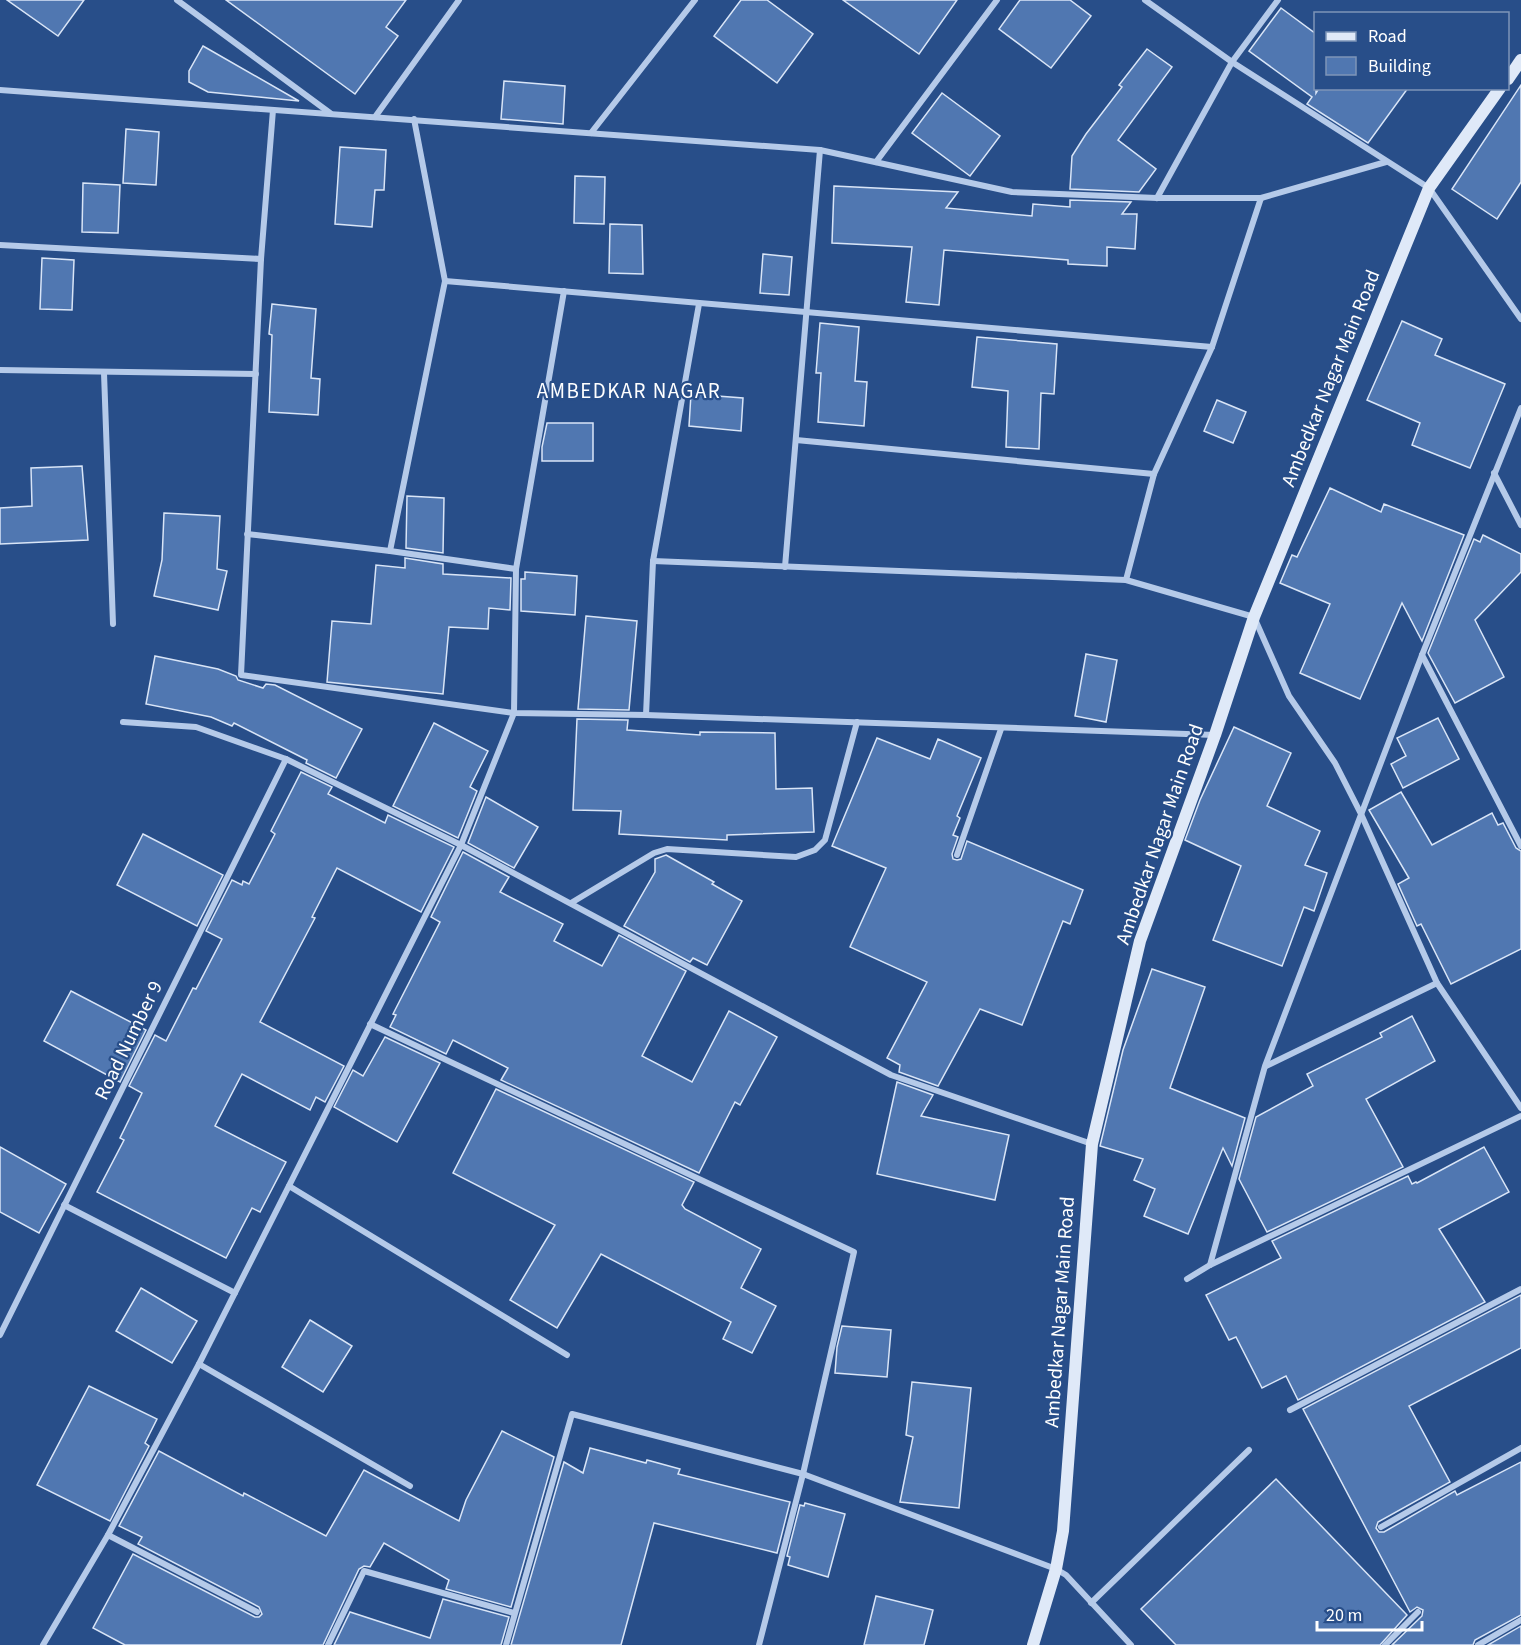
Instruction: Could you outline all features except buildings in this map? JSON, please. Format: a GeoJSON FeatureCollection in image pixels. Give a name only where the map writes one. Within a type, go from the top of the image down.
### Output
{"type":"FeatureCollection","features":[{"type":"Feature","properties":{"kind":"street"},"geometry":{"type":"LineString","coordinates":[[177,0],[330,114]]}},
{"type":"Feature","properties":{"kind":"street"},"geometry":{"type":"LineString","coordinates":[[375,117],[459,0]]}},
{"type":"Feature","properties":{"kind":"street"},"geometry":{"type":"LineString","coordinates":[[591,133],[695,0]]}},
{"type":"Feature","properties":{"kind":"street"},"geometry":{"type":"LineString","coordinates":[[876,162],[997,0]]}},
{"type":"Feature","properties":{"kind":"street"},"geometry":{"type":"LineString","coordinates":[[1144,0],[1232,62],[1429,188],[1521,319]]}},
{"type":"Feature","properties":{"kind":"street"},"geometry":{"type":"LineString","coordinates":[[1157,198],[1232,62],[1278,0]]}},
{"type":"Feature","properties":{"kind":"street"},"geometry":{"type":"LineString","coordinates":[[1509,78],[1521,60]]}},
{"type":"Feature","properties":{"kind":"street"},"geometry":{"type":"LineString","coordinates":[[0,90],[820,150],[1012,192],[1157,198],[1261,198],[1386,162]]}},
{"type":"Feature","properties":{"kind":"street","name":"Ambedkar Nagar Main Road"},"geometry":{"type":"LineString","coordinates":[[1033,1645],[1056,1569],[1063,1531],[1092,1144],[1140,941],[1215,735],[1254,617],[1429,188],[1499,90]]}},
{"type":"Feature","properties":{"kind":"street"},"geometry":{"type":"LineString","coordinates":[[273,110],[261,259],[241,675],[514,713],[646,715],[1215,735]]}},
{"type":"Feature","properties":{"kind":"street"},"geometry":{"type":"LineString","coordinates":[[390,551],[445,280],[414,120]]}},
{"type":"Feature","properties":{"kind":"street"},"geometry":{"type":"LineString","coordinates":[[785,567],[820,150]]}},
{"type":"Feature","properties":{"kind":"street"},"geometry":{"type":"LineString","coordinates":[[1126,580],[1154,474],[1212,347],[1261,198]]}},
{"type":"Feature","properties":{"kind":"street"},"geometry":{"type":"LineString","coordinates":[[0,245],[261,259]]}},
{"type":"Feature","properties":{"kind":"street"},"geometry":{"type":"LineString","coordinates":[[445,280],[1212,347]]}},
{"type":"Feature","properties":{"kind":"street"},"geometry":{"type":"LineString","coordinates":[[43,1645],[108,1535],[200,1364],[461,845],[514,713],[516,569],[564,291]]}},
{"type":"Feature","properties":{"kind":"street"},"geometry":{"type":"LineString","coordinates":[[646,715],[653,561],[699,303]]}},
{"type":"Feature","properties":{"kind":"street"},"geometry":{"type":"LineString","coordinates":[[0,370],[256,374]]}},
{"type":"Feature","properties":{"kind":"street"},"geometry":{"type":"LineString","coordinates":[[104,373],[113,624]]}},
{"type":"Feature","properties":{"kind":"street"},"geometry":{"type":"LineString","coordinates":[[1210,1265],[1265,1066],[1422,654],[1521,408]]}},
{"type":"Feature","properties":{"kind":"street"},"geometry":{"type":"LineString","coordinates":[[796,440],[1154,474]]}},
{"type":"Feature","properties":{"kind":"street"},"geometry":{"type":"LineString","coordinates":[[1494,472],[1521,525]]}},
{"type":"Feature","properties":{"kind":"street"},"geometry":{"type":"LineString","coordinates":[[247,534],[516,569]]}},
{"type":"Feature","properties":{"kind":"street"},"geometry":{"type":"LineString","coordinates":[[653,561],[1126,580],[1254,617],[1289,696],[1335,763],[1361,814],[1437,983],[1521,1108]]}},
{"type":"Feature","properties":{"kind":"street"},"geometry":{"type":"LineString","coordinates":[[1422,654],[1521,846]]}},
{"type":"Feature","properties":{"kind":"street"},"geometry":{"type":"LineString","coordinates":[[123,722],[196,727],[286,759],[461,845],[891,1075],[1092,1144]]}},
{"type":"Feature","properties":{"kind":"street"},"geometry":{"type":"LineString","coordinates":[[571,903],[654,853],[667,849],[796,857],[815,849],[825,840],[857,722]]}},
{"type":"Feature","properties":{"kind":"street"},"geometry":{"type":"LineString","coordinates":[[957,855],[1001,729]]}},
{"type":"Feature","properties":{"kind":"street","name":"Road Number 9"},"geometry":{"type":"LineString","coordinates":[[0,1335],[286,759]]}},
{"type":"Feature","properties":{"kind":"street"},"geometry":{"type":"LineString","coordinates":[[1265,1066],[1437,983]]}},
{"type":"Feature","properties":{"kind":"street"},"geometry":{"type":"LineString","coordinates":[[370,1024],[854,1252],[803,1474],[759,1645]]}},
{"type":"Feature","properties":{"kind":"street"},"geometry":{"type":"LineString","coordinates":[[1187,1279],[1210,1265],[1521,1116]]}},
{"type":"Feature","properties":{"kind":"street"},"geometry":{"type":"LineString","coordinates":[[289,1186],[567,1355]]}},
{"type":"Feature","properties":{"kind":"street"},"geometry":{"type":"LineString","coordinates":[[64,1205],[235,1293]]}},
{"type":"Feature","properties":{"kind":"street"},"geometry":{"type":"LineString","coordinates":[[1290,1410],[1521,1289]]}},
{"type":"Feature","properties":{"kind":"street"},"geometry":{"type":"LineString","coordinates":[[200,1364],[410,1486]]}},
{"type":"Feature","properties":{"kind":"street"},"geometry":{"type":"LineString","coordinates":[[506,1645],[572,1413],[803,1474],[1056,1569],[1066,1575],[1131,1645]]}},
{"type":"Feature","properties":{"kind":"street"},"geometry":{"type":"LineString","coordinates":[[1381,1527],[1521,1448]]}},
{"type":"Feature","properties":{"kind":"street"},"geometry":{"type":"LineString","coordinates":[[1091,1603],[1249,1450]]}},
{"type":"Feature","properties":{"kind":"street"},"geometry":{"type":"LineString","coordinates":[[108,1535],[257,1612]]}},
{"type":"Feature","properties":{"kind":"street"},"geometry":{"type":"LineString","coordinates":[[328,1645],[364,1571],[514,1612]]}},
{"type":"Feature","properties":{"kind":"street"},"geometry":{"type":"LineString","coordinates":[[1385,1645],[1418,1612]]}},
{"type":"Feature","properties":{"kind":"street"},"geometry":{"type":"LineString","coordinates":[[1478,1645],[1521,1620]]}},
{"type":"Feature","properties":{"kind":"district","name":"AMBEDKAR NAGAR"},"geometry":{"type":"Point","coordinates":[629,391]}}]}
